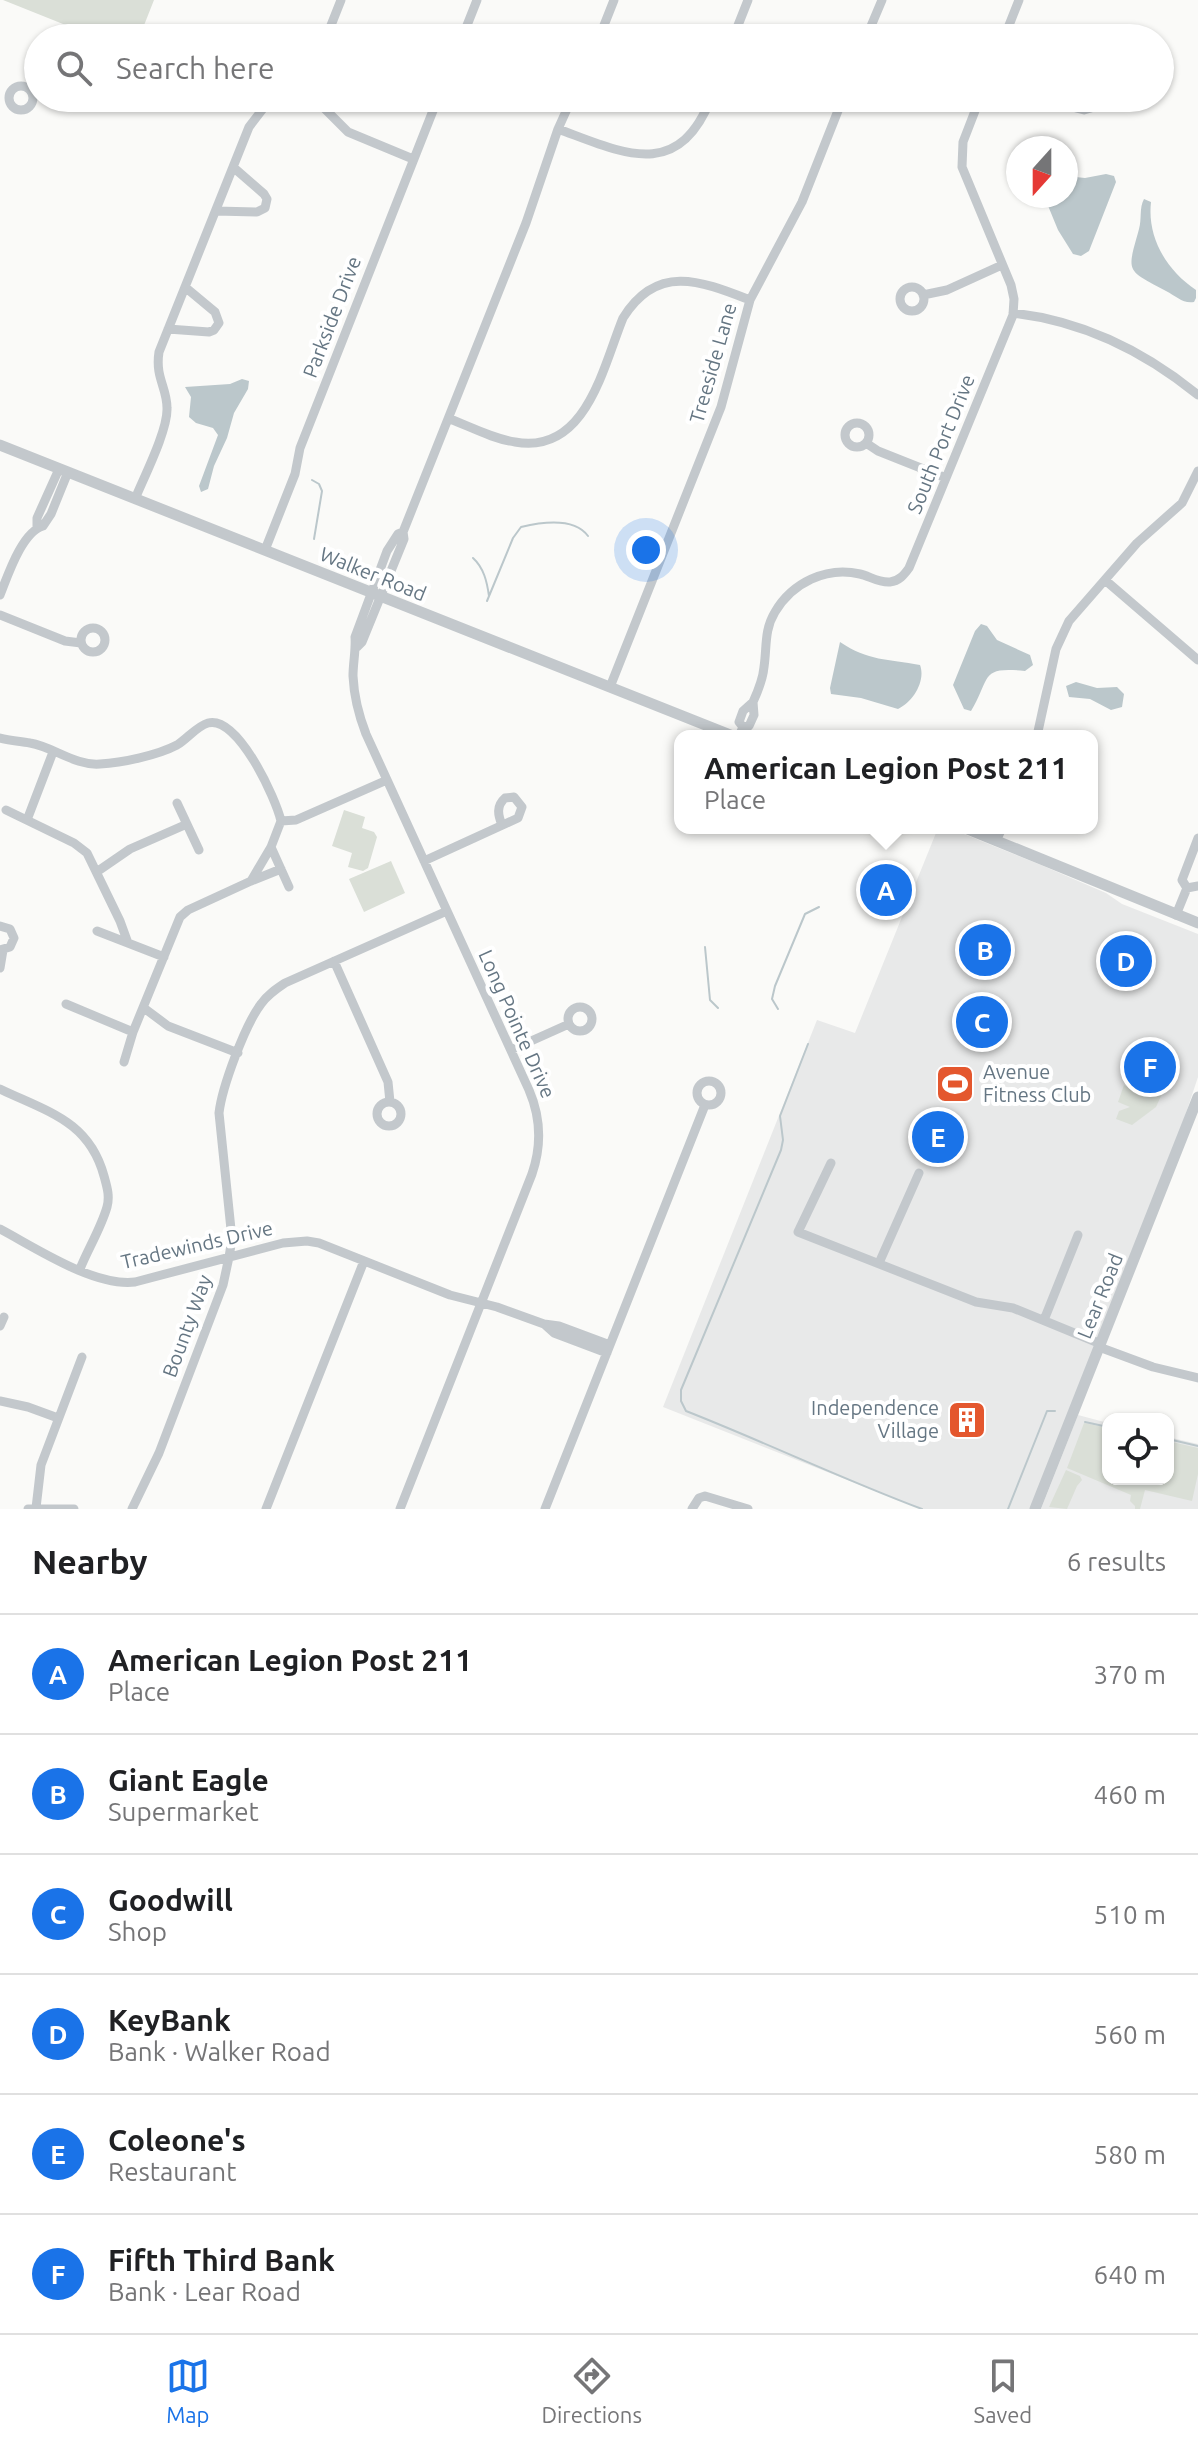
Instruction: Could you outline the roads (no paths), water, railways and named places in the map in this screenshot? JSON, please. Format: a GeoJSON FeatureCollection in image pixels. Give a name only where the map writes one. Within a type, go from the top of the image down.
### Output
{"type":"FeatureCollection","features":[{"type":"Feature","properties":{"kind":"street"},"geometry":{"type":"LineString","coordinates":[[332,24],[341,0]]}},
{"type":"Feature","properties":{"kind":"street"},"geometry":{"type":"LineString","coordinates":[[468,24],[477,0]]}},
{"type":"Feature","properties":{"kind":"street"},"geometry":{"type":"LineString","coordinates":[[605,24],[614,0]]}},
{"type":"Feature","properties":{"kind":"street"},"geometry":{"type":"LineString","coordinates":[[739,24],[748,0]]}},
{"type":"Feature","properties":{"kind":"street"},"geometry":{"type":"LineString","coordinates":[[872,24],[882,0]]}},
{"type":"Feature","properties":{"kind":"street"},"geometry":{"type":"LineString","coordinates":[[1010,24],[1019,0]]}},
{"type":"Feature","properties":{"kind":"street"},"geometry":{"type":"LineString","coordinates":[[135,499],[167,416],[158,361],[168,329],[253,119],[259,112]]}},
{"type":"Feature","properties":{"kind":"street"},"geometry":{"type":"LineString","coordinates":[[328,112],[348,132],[413,159]]}},
{"type":"Feature","properties":{"kind":"street","name":"Parkside Drive"},"geometry":{"type":"LineString","coordinates":[[265,550],[295,474],[300,448],[432,112]]}},
{"type":"Feature","properties":{"kind":"street","name":"Long Pointe Drive"},"geometry":{"type":"LineString","coordinates":[[400,1509],[532,1174],[539,1148],[537,1112],[363,726],[353,674],[357,647],[362,642],[376,594],[404,539],[403,532],[526,223],[566,112]]}},
{"type":"Feature","properties":{"kind":"street"},"geometry":{"type":"LineString","coordinates":[[558,129],[626,154],[649,155],[683,141],[704,112]]}},
{"type":"Feature","properties":{"kind":"street","name":"Treeside Lane"},"geometry":{"type":"LineString","coordinates":[[610,687],[721,407],[750,300],[802,202],[837,112]]}},
{"type":"Feature","properties":{"kind":"street"},"geometry":{"type":"LineString","coordinates":[[975,112],[963,142],[962,167],[1011,285],[1013,313],[1064,321],[1123,344],[1158,364],[1198,395]]}},
{"type":"Feature","properties":{"kind":"street"},"geometry":{"type":"LineString","coordinates":[[216,211],[257,212],[265,208],[267,199],[264,194],[233,167]]}},
{"type":"Feature","properties":{"kind":"street"},"geometry":{"type":"LineString","coordinates":[[923,295],[947,290],[1002,265]]}},
{"type":"Feature","properties":{"kind":"street"},"geometry":{"type":"LineString","coordinates":[[450,419],[513,442],[530,444],[548,440],[569,429],[585,411],[623,318],[647,291],[675,281],[693,280],[750,300]]}},
{"type":"Feature","properties":{"kind":"street"},"geometry":{"type":"LineString","coordinates":[[168,329],[209,332],[219,323],[215,312],[185,287]]}},
{"type":"Feature","properties":{"kind":"street","name":"South Port Drive"},"geometry":{"type":"LineString","coordinates":[[743,730],[753,719],[753,702],[764,672],[768,627],[781,602],[799,586],[816,577],[831,573],[857,573],[884,582],[900,579],[912,565],[1013,313]]}},
{"type":"Feature","properties":{"kind":"street"},"geometry":{"type":"LineString","coordinates":[[866,443],[878,451],[946,478]]}},
{"type":"Feature","properties":{"kind":"street","name":"Walker Road"},"geometry":{"type":"LineString","coordinates":[[0,445],[610,687],[730,730]]}},
{"type":"Feature","properties":{"kind":"street"},"geometry":{"type":"LineString","coordinates":[[0,595],[18,554],[37,528],[47,522],[63,470]]}},
{"type":"Feature","properties":{"kind":"street"},"geometry":{"type":"LineString","coordinates":[[1038,730],[1059,640],[1069,621],[1137,543],[1182,503],[1198,471]]}},
{"type":"Feature","properties":{"kind":"street"},"geometry":{"type":"LineString","coordinates":[[1105,580],[1198,660]]}},
{"type":"Feature","properties":{"kind":"street"},"geometry":{"type":"LineString","coordinates":[[0,615],[65,641],[81,643]]}},
{"type":"Feature","properties":{"kind":"street"},"geometry":{"type":"LineString","coordinates":[[0,738],[31,743],[81,762],[100,764],[166,750],[204,725],[215,724],[233,734],[243,745],[273,798],[281,821],[271,847],[251,881]]}},
{"type":"Feature","properties":{"kind":"street"},"geometry":{"type":"LineString","coordinates":[[27,820],[53,752]]}},
{"type":"Feature","properties":{"kind":"street"},"geometry":{"type":"LineString","coordinates":[[281,821],[296,820],[387,780]]}},
{"type":"Feature","properties":{"kind":"street"},"geometry":{"type":"LineString","coordinates":[[177,803],[199,850]]}},
{"type":"Feature","properties":{"kind":"street"},"geometry":{"type":"LineString","coordinates":[[6,810],[78,845],[91,858],[128,943]]}},
{"type":"Feature","properties":{"kind":"street"},"geometry":{"type":"LineString","coordinates":[[98,871],[130,849],[187,824]]}},
{"type":"Feature","properties":{"kind":"street"},"geometry":{"type":"LineString","coordinates":[[424,861],[502,825]]}},
{"type":"Feature","properties":{"kind":"street"},"geometry":{"type":"LineString","coordinates":[[979,834],[1198,923]]}},
{"type":"Feature","properties":{"kind":"street"},"geometry":{"type":"LineString","coordinates":[[996,841],[999,834]]}},
{"type":"Feature","properties":{"kind":"street"},"geometry":{"type":"LineString","coordinates":[[1176,915],[1193,887],[1182,880],[1198,838]]}},
{"type":"Feature","properties":{"kind":"street"},"geometry":{"type":"LineString","coordinates":[[271,847],[289,887]]}},
{"type":"Feature","properties":{"kind":"street"},"geometry":{"type":"LineString","coordinates":[[124,1062],[133,1032],[185,912],[281,869]]}},
{"type":"Feature","properties":{"kind":"street","name":"Bounty Way"},"geometry":{"type":"LineString","coordinates":[[132,1509],[159,1453],[223,1285],[232,1239],[219,1116],[222,1095],[255,1014],[264,999],[282,985],[447,911]]}},
{"type":"Feature","properties":{"kind":"street"},"geometry":{"type":"LineString","coordinates":[[0,926],[8,927],[14,936],[12,944],[1,950],[0,968]]}},
{"type":"Feature","properties":{"kind":"street"},"geometry":{"type":"LineString","coordinates":[[97,931],[164,957]]}},
{"type":"Feature","properties":{"kind":"street"},"geometry":{"type":"LineString","coordinates":[[334,961],[388,1082],[390,1102]]}},
{"type":"Feature","properties":{"kind":"street"},"geometry":{"type":"LineString","coordinates":[[66,1004],[133,1032]]}},
{"type":"Feature","properties":{"kind":"street"},"geometry":{"type":"LineString","coordinates":[[144,1008],[168,1026],[238,1053]]}},
{"type":"Feature","properties":{"kind":"street"},"geometry":{"type":"LineString","coordinates":[[511,1050],[569,1024]]}},
{"type":"Feature","properties":{"kind":"street"},"geometry":{"type":"LineString","coordinates":[[0,1089],[74,1126],[90,1142],[98,1156],[108,1203],[80,1269]]}},
{"type":"Feature","properties":{"kind":"street","name":"Lear Road"},"geometry":{"type":"LineString","coordinates":[[1035,1509],[1198,1097]]}},
{"type":"Feature","properties":{"kind":"street"},"geometry":{"type":"LineString","coordinates":[[545,1509],[705,1105]]}},
{"type":"Feature","properties":{"kind":"street"},"geometry":{"type":"LineString","coordinates":[[831,1163],[798,1232],[976,1302],[1013,1308],[1153,1367],[1198,1378]]}},
{"type":"Feature","properties":{"kind":"street"},"geometry":{"type":"LineString","coordinates":[[879,1263],[919,1173]]}},
{"type":"Feature","properties":{"kind":"street","name":"Tradewinds Drive"},"geometry":{"type":"LineString","coordinates":[[0,1229],[103,1280],[130,1283],[283,1243],[307,1241],[450,1295],[544,1324],[554,1333],[608,1349]]}},
{"type":"Feature","properties":{"kind":"street"},"geometry":{"type":"LineString","coordinates":[[1044,1320],[1078,1235]]}},
{"type":"Feature","properties":{"kind":"street"},"geometry":{"type":"LineString","coordinates":[[266,1509],[364,1261]]}},
{"type":"Feature","properties":{"kind":"street"},"geometry":{"type":"LineString","coordinates":[[36,1508],[41,1467],[82,1357]]}},
{"type":"Feature","properties":{"kind":"street"},"geometry":{"type":"LineString","coordinates":[[0,1401],[58,1418]]}},
{"type":"Feature","properties":{"kind":"street"},"geometry":{"type":"LineString","coordinates":[[692,1509],[699,1498],[705,1496],[748,1509]]}},
{"type":"Feature","properties":{"kind":"street"},"geometry":{"type":"LineString","coordinates":[[28,1509],[74,1509]]}},
{"type":"Feature","properties":{"kind":"waterway"},"geometry":{"type":"LineString","coordinates":[[312,480],[319,484],[322,491],[314,539]]}},
{"type":"Feature","properties":{"kind":"waterway"},"geometry":{"type":"LineString","coordinates":[[487,601],[513,538],[521,527],[566,523],[588,536]]}},
{"type":"Feature","properties":{"kind":"waterway"},"geometry":{"type":"LineString","coordinates":[[473,558],[486,580],[489,596]]}},
{"type":"Feature","properties":{"kind":"waterway"},"geometry":{"type":"LineString","coordinates":[[778,1009],[772,999],[775,986],[805,914],[819,907]]}},
{"type":"Feature","properties":{"kind":"waterway"},"geometry":{"type":"LineString","coordinates":[[705,947],[710,1000],[718,1008]]}},
{"type":"Feature","properties":{"kind":"waterway"},"geometry":{"type":"LineString","coordinates":[[808,1044],[780,1116],[781,1150],[681,1390],[681,1401],[686,1411],[922,1509]]}},
{"type":"Feature","properties":{"kind":"waterway"},"geometry":{"type":"LineString","coordinates":[[1008,1509],[1047,1411],[1055,1411]]}},
{"type":"Feature","properties":{"kind":"waterway"},"geometry":{"type":"LineString","coordinates":[[1085,1422],[1102,1426]]}},
{"type":"Feature","properties":{"kind":"waterway"},"geometry":{"type":"LineString","coordinates":[[1174,1440],[1198,1446]]}},
{"type":"Feature","properties":{"kind":"place","name":"American Legion Post 211"},"geometry":{"type":"Point","coordinates":[886,890]}},
{"type":"Feature","properties":{"kind":"place","name":"Giant Eagle"},"geometry":{"type":"Point","coordinates":[985,950]}},
{"type":"Feature","properties":{"kind":"place","name":"KeyBank"},"geometry":{"type":"Point","coordinates":[1126,961]}},
{"type":"Feature","properties":{"kind":"place","name":"Goodwill"},"geometry":{"type":"Point","coordinates":[982,1022]}},
{"type":"Feature","properties":{"kind":"place","name":"Fifth Third Bank"},"geometry":{"type":"Point","coordinates":[1150,1067]}},
{"type":"Feature","properties":{"kind":"place","name":"Avenue Fitness Club"},"geometry":{"type":"Point","coordinates":[955,1084]}},
{"type":"Feature","properties":{"kind":"place","name":"Coleone's"},"geometry":{"type":"Point","coordinates":[938,1137]}},
{"type":"Feature","properties":{"kind":"place","name":"Independence Village"},"geometry":{"type":"Point","coordinates":[967,1420]}}]}
